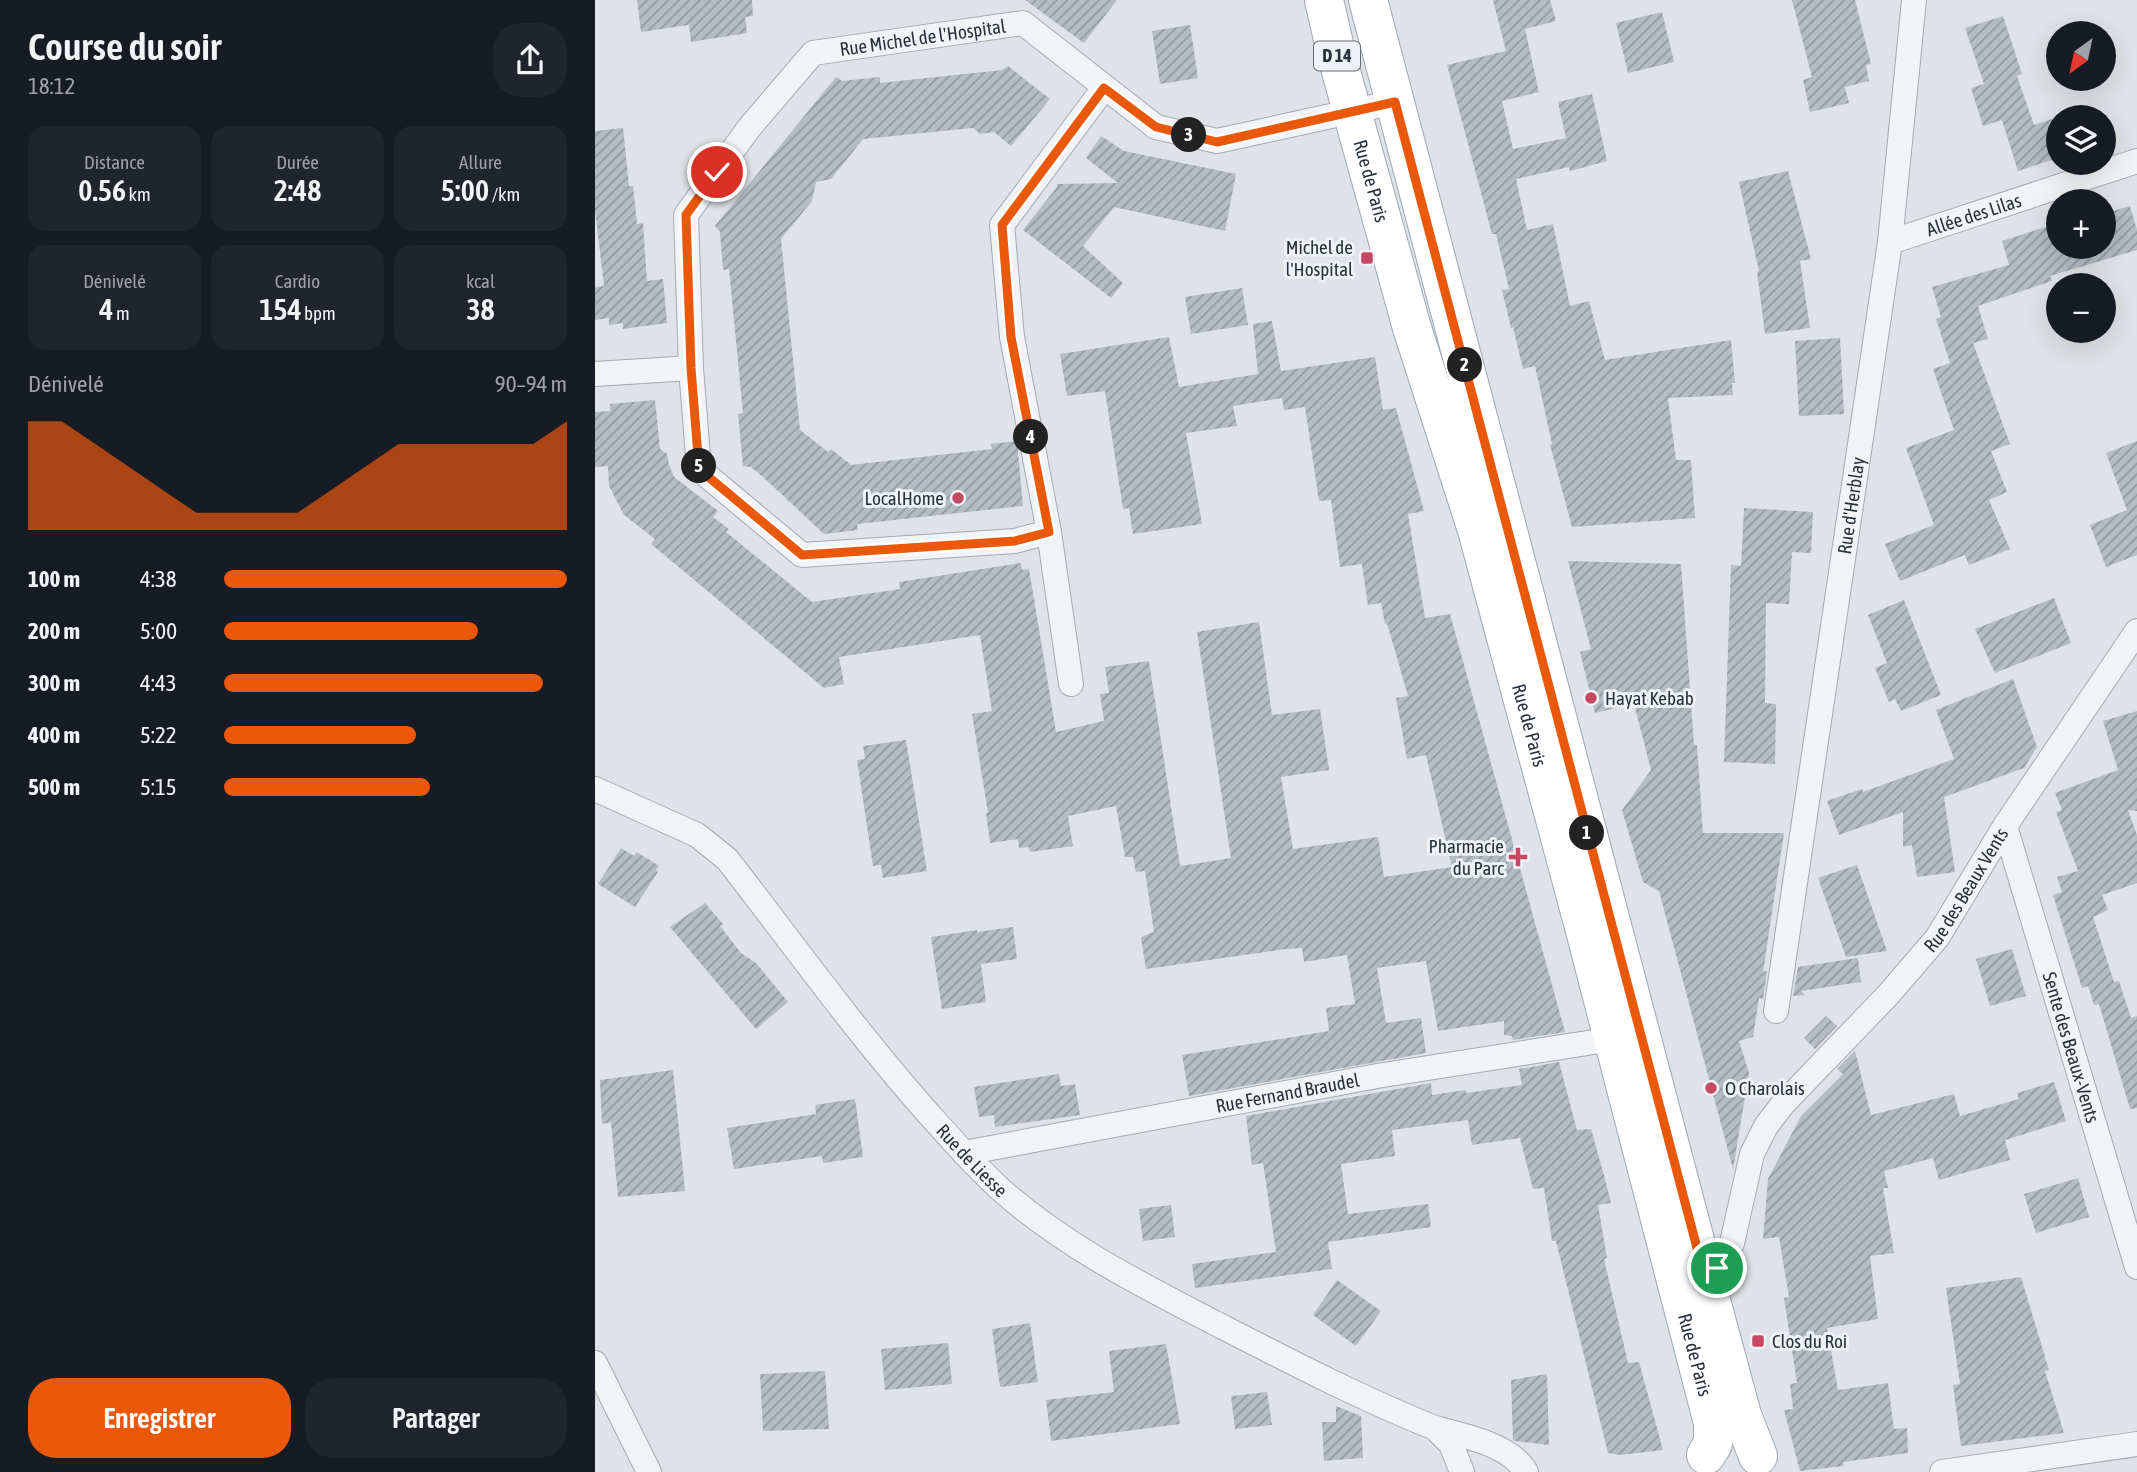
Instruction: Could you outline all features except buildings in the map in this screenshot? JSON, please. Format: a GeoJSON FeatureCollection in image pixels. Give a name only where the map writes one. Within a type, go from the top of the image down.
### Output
{"type":"FeatureCollection","features":[{"type":"Feature","properties":{"kind":"main road","name":"Rue de Paris"},"geometry":{"type":"LineString","coordinates":[[1324,0],[1352,112],[1416,341],[1477,530],[1710,1413],[1713,1444],[1697,1463]]}},
{"type":"Feature","properties":{"kind":"main road","name":"Rue de Paris"},"geometry":{"type":"LineString","coordinates":[[1368,0],[1742,1415],[1766,1464]]}},
{"type":"Feature","properties":{"kind":"main road"},"geometry":{"type":"LineString","coordinates":[[1697,1463],[1717,1450],[1738,1449],[1766,1464]]}},
{"type":"Feature","properties":{"kind":"street","name":"Rue d'Herblay"},"geometry":{"type":"LineString","coordinates":[[1776,1011],[1890,242],[1914,0]]}},
{"type":"Feature","properties":{"kind":"street","name":"Rue Michel de l'Hospital"},"geometry":{"type":"LineString","coordinates":[[1049,532],[1015,541],[802,555],[699,469],[691,368],[686,215],[749,128],[813,53],[1023,23],[1156,127],[1217,142],[1395,102]]}},
{"type":"Feature","properties":{"kind":"street"},"geometry":{"type":"LineString","coordinates":[[1071,684],[1049,532],[1011,337],[1002,225],[1104,88]]}},
{"type":"Feature","properties":{"kind":"street","name":"Allée des Lilas"},"geometry":{"type":"LineString","coordinates":[[1890,242],[2137,161]]}},
{"type":"Feature","properties":{"kind":"street"},"geometry":{"type":"LineString","coordinates":[[595,373],[691,368]]}},
{"type":"Feature","properties":{"kind":"street","name":"Rue des Beaux Vents"},"geometry":{"type":"LineString","coordinates":[[1706,1282],[1732,1243],[1752,1154],[1766,1126],[1783,1104],[1888,995],[1937,938],[2005,826],[2137,631]]}},
{"type":"Feature","properties":{"kind":"street","name":"Rue de Liesse"},"geometry":{"type":"LineString","coordinates":[[595,789],[697,835],[727,859],[889,1069],[964,1153],[1000,1189],[1036,1219],[1085,1253],[1128,1278],[1289,1361],[1435,1428],[1492,1445],[1514,1458],[1527,1472]]}},
{"type":"Feature","properties":{"kind":"street","name":"Sente des Beaux-Vents"},"geometry":{"type":"LineString","coordinates":[[2005,826],[2137,1267]]}},
{"type":"Feature","properties":{"kind":"street","name":"Rue Fernand Braudel"},"geometry":{"type":"LineString","coordinates":[[964,1153],[1377,1076],[1613,1039]]}},
{"type":"Feature","properties":{"kind":"street"},"geometry":{"type":"LineString","coordinates":[[595,1363],[649,1472]]}},
{"type":"Feature","properties":{"kind":"street"},"geometry":{"type":"LineString","coordinates":[[1435,1428],[1451,1444],[1462,1472]]}},
{"type":"Feature","properties":{"kind":"street"},"geometry":{"type":"LineString","coordinates":[[1942,1472],[2137,1444]]}},
{"type":"Feature","properties":{"kind":"place","name":"Michel de l'Hospital"},"geometry":{"type":"Point","coordinates":[1367,258]}},
{"type":"Feature","properties":{"kind":"place","name":"LocalHome"},"geometry":{"type":"Point","coordinates":[958,498]}},
{"type":"Feature","properties":{"kind":"place","name":"Hayat Kebab"},"geometry":{"type":"Point","coordinates":[1591,698]}},
{"type":"Feature","properties":{"kind":"place","name":"Pharmacie du Parc"},"geometry":{"type":"Point","coordinates":[1518,857]}},
{"type":"Feature","properties":{"kind":"place","name":"O Charolais"},"geometry":{"type":"Point","coordinates":[1711,1088]}},
{"type":"Feature","properties":{"kind":"place","name":"Clos du Roi"},"geometry":{"type":"Point","coordinates":[1758,1341]}},
{"type":"Feature","properties":{"kind":"route"},"geometry":{"type":"LineString","coordinates":[[717,172],[686,215],[691,368],[699,469],[802,555],[1015,541],[1049,532],[1011,337],[1002,225],[1104,88],[1156,127],[1217,142],[1395,102],[1706,1282],[1717,1268]]}}]}
